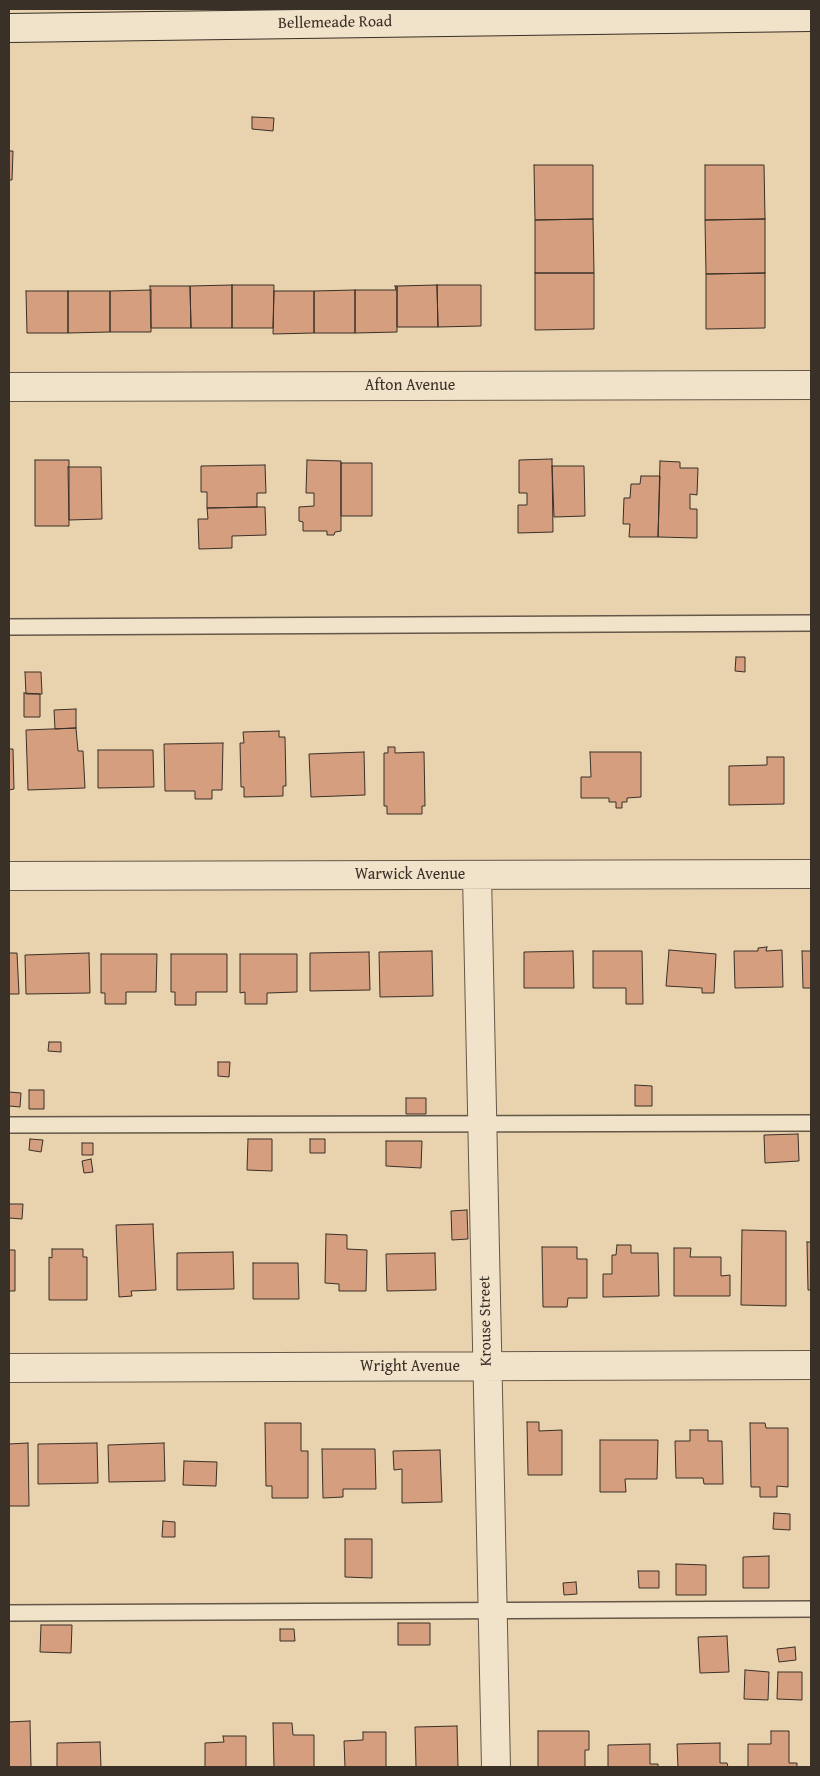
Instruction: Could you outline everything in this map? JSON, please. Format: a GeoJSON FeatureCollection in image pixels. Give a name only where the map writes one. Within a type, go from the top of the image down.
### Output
{"type":"FeatureCollection","features":[{"type":"Feature","properties":{"kind":"street","name":"Bellemeade Road"},"geometry":{"type":"LineString","coordinates":[[9,28],[811,17]]}},
{"type":"Feature","properties":{"kind":"street","name":"Afton Avenue"},"geometry":{"type":"LineString","coordinates":[[9,387],[811,385]]}},
{"type":"Feature","properties":{"kind":"street","name":"Warwick Avenue"},"geometry":{"type":"LineString","coordinates":[[9,876],[811,874]]}},
{"type":"Feature","properties":{"kind":"street","name":"Krouse Street"},"geometry":{"type":"LineString","coordinates":[[476,875],[496,1767]]}},
{"type":"Feature","properties":{"kind":"street","name":"Wright Avenue"},"geometry":{"type":"LineString","coordinates":[[9,1368],[811,1365]]}},
{"type":"Feature","properties":{"kind":"lane"},"geometry":{"type":"LineString","coordinates":[[9,627],[811,623]]}},
{"type":"Feature","properties":{"kind":"lane"},"geometry":{"type":"LineString","coordinates":[[9,1125],[482,1126],[811,1123]]}},
{"type":"Feature","properties":{"kind":"lane"},"geometry":{"type":"LineString","coordinates":[[9,1613],[811,1609]]}},
{"type":"Feature","properties":{"kind":"building"},"geometry":{"type":"Polygon","coordinates":[[[252,117],[274,118],[273,131],[252,129],[252,117]]]}},
{"type":"Feature","properties":{"kind":"building"},"geometry":{"type":"Polygon","coordinates":[[[9,151],[13,151],[12,180],[9,180],[9,151]]]}},
{"type":"Feature","properties":{"kind":"building"},"geometry":{"type":"Polygon","coordinates":[[[534,165],[593,165],[593,219],[535,220],[534,165]]]}},
{"type":"Feature","properties":{"kind":"building"},"geometry":{"type":"Polygon","coordinates":[[[705,165],[764,165],[765,219],[705,220],[705,165]]]}},
{"type":"Feature","properties":{"kind":"building"},"geometry":{"type":"Polygon","coordinates":[[[593,219],[594,273],[535,273],[535,220],[593,219]]]}},
{"type":"Feature","properties":{"kind":"building"},"geometry":{"type":"Polygon","coordinates":[[[765,219],[765,273],[706,274],[705,220],[765,219]]]}},
{"type":"Feature","properties":{"kind":"building"},"geometry":{"type":"Polygon","coordinates":[[[535,273],[594,273],[594,329],[535,330],[535,273]]]}},
{"type":"Feature","properties":{"kind":"building"},"geometry":{"type":"Polygon","coordinates":[[[765,273],[765,328],[706,329],[706,274],[765,273]]]}},
{"type":"Feature","properties":{"kind":"building"},"geometry":{"type":"Polygon","coordinates":[[[232,285],[232,328],[191,328],[190,286],[232,285]]]}},
{"type":"Feature","properties":{"kind":"building"},"geometry":{"type":"Polygon","coordinates":[[[232,285],[274,285],[273,328],[232,328],[232,285]]]}},
{"type":"Feature","properties":{"kind":"building"},"geometry":{"type":"Polygon","coordinates":[[[437,285],[438,327],[397,327],[397,286],[437,285]]]}},
{"type":"Feature","properties":{"kind":"building"},"geometry":{"type":"Polygon","coordinates":[[[437,285],[481,285],[481,326],[438,327],[437,285]]]}},
{"type":"Feature","properties":{"kind":"building"},"geometry":{"type":"Polygon","coordinates":[[[150,286],[190,286],[191,328],[151,328],[150,286]]]}},
{"type":"Feature","properties":{"kind":"building"},"geometry":{"type":"Polygon","coordinates":[[[395,286],[397,286],[397,332],[355,333],[355,290],[396,290],[395,286]]]}},
{"type":"Feature","properties":{"kind":"building"},"geometry":{"type":"Polygon","coordinates":[[[151,290],[151,332],[110,332],[110,291],[151,290]]]}},
{"type":"Feature","properties":{"kind":"building"},"geometry":{"type":"Polygon","coordinates":[[[355,290],[355,333],[314,333],[314,291],[355,290]]]}},
{"type":"Feature","properties":{"kind":"building"},"geometry":{"type":"Polygon","coordinates":[[[26,291],[68,291],[68,333],[27,333],[26,291]]]}},
{"type":"Feature","properties":{"kind":"building"},"geometry":{"type":"Polygon","coordinates":[[[68,291],[110,291],[110,332],[68,333],[68,291]]]}},
{"type":"Feature","properties":{"kind":"building"},"geometry":{"type":"Polygon","coordinates":[[[274,291],[314,291],[314,333],[273,334],[274,291]]]}},
{"type":"Feature","properties":{"kind":"building"},"geometry":{"type":"Polygon","coordinates":[[[552,459],[553,532],[518,533],[518,505],[527,505],[527,493],[519,493],[519,460],[552,459]]]}},
{"type":"Feature","properties":{"kind":"building"},"geometry":{"type":"Polygon","coordinates":[[[35,460],[69,460],[69,526],[35,526],[35,460]]]}},
{"type":"Feature","properties":{"kind":"building"},"geometry":{"type":"Polygon","coordinates":[[[307,460],[341,461],[341,531],[335,532],[334,535],[327,535],[327,531],[303,531],[303,522],[299,521],[299,507],[314,506],[314,493],[306,493],[307,460]]]}},
{"type":"Feature","properties":{"kind":"building"},"geometry":{"type":"Polygon","coordinates":[[[660,461],[680,462],[680,468],[698,468],[697,495],[690,494],[690,509],[697,509],[697,538],[658,537],[660,461]]]}},
{"type":"Feature","properties":{"kind":"building"},"geometry":{"type":"Polygon","coordinates":[[[341,463],[372,463],[372,516],[341,516],[341,463]]]}},
{"type":"Feature","properties":{"kind":"building"},"geometry":{"type":"Polygon","coordinates":[[[265,465],[266,493],[257,493],[257,507],[207,508],[207,492],[201,492],[201,466],[265,465]]]}},
{"type":"Feature","properties":{"kind":"building"},"geometry":{"type":"Polygon","coordinates":[[[552,466],[584,466],[585,516],[554,517],[552,466]]]}},
{"type":"Feature","properties":{"kind":"building"},"geometry":{"type":"Polygon","coordinates":[[[68,467],[101,467],[102,519],[69,520],[68,467]]]}},
{"type":"Feature","properties":{"kind":"building"},"geometry":{"type":"Polygon","coordinates":[[[641,476],[660,476],[658,537],[629,537],[630,524],[623,524],[624,498],[630,498],[631,484],[640,484],[641,476]]]}},
{"type":"Feature","properties":{"kind":"building"},"geometry":{"type":"Polygon","coordinates":[[[265,507],[266,535],[232,536],[232,548],[199,549],[198,519],[208,519],[207,508],[265,507]]]}},
{"type":"Feature","properties":{"kind":"building"},"geometry":{"type":"Polygon","coordinates":[[[736,657],[745,657],[745,672],[735,671],[736,657]]]}},
{"type":"Feature","properties":{"kind":"building"},"geometry":{"type":"Polygon","coordinates":[[[25,672],[41,672],[42,694],[26,694],[25,672]]]}},
{"type":"Feature","properties":{"kind":"building"},"geometry":{"type":"Polygon","coordinates":[[[24,693],[40,694],[40,717],[24,717],[24,693]]]}},
{"type":"Feature","properties":{"kind":"building"},"geometry":{"type":"Polygon","coordinates":[[[76,709],[76,728],[55,729],[54,710],[76,709]]]}},
{"type":"Feature","properties":{"kind":"building"},"geometry":{"type":"Polygon","coordinates":[[[76,728],[78,751],[83,751],[85,788],[28,790],[26,730],[76,728]]]}},
{"type":"Feature","properties":{"kind":"building"},"geometry":{"type":"Polygon","coordinates":[[[279,731],[279,737],[285,737],[286,786],[283,786],[283,796],[244,797],[244,787],[241,787],[240,743],[244,743],[243,732],[279,731]]]}},
{"type":"Feature","properties":{"kind":"building"},"geometry":{"type":"Polygon","coordinates":[[[223,743],[222,790],[212,790],[212,799],[195,799],[195,791],[165,791],[164,744],[223,743]]]}},
{"type":"Feature","properties":{"kind":"building"},"geometry":{"type":"Polygon","coordinates":[[[388,747],[395,747],[395,753],[424,752],[425,806],[422,806],[422,814],[387,814],[387,806],[384,806],[384,753],[388,753],[388,747]]]}},
{"type":"Feature","properties":{"kind":"building"},"geometry":{"type":"Polygon","coordinates":[[[9,749],[13,749],[14,789],[9,790],[9,749]]]}},
{"type":"Feature","properties":{"kind":"building"},"geometry":{"type":"Polygon","coordinates":[[[98,750],[153,750],[154,787],[98,788],[98,750]]]}},
{"type":"Feature","properties":{"kind":"building"},"geometry":{"type":"Polygon","coordinates":[[[364,752],[365,795],[311,797],[309,754],[364,752]]]}},
{"type":"Feature","properties":{"kind":"building"},"geometry":{"type":"Polygon","coordinates":[[[590,752],[641,752],[641,797],[627,798],[627,802],[622,802],[622,808],[616,808],[616,802],[609,802],[609,798],[581,798],[581,777],[591,777],[590,752]]]}},
{"type":"Feature","properties":{"kind":"building"},"geometry":{"type":"Polygon","coordinates":[[[767,757],[784,757],[784,804],[729,805],[729,766],[767,765],[767,757]]]}},
{"type":"Feature","properties":{"kind":"building"},"geometry":{"type":"Polygon","coordinates":[[[767,947],[766,951],[782,950],[783,987],[735,988],[734,951],[758,951],[758,948],[767,947]]]}},
{"type":"Feature","properties":{"kind":"building"},"geometry":{"type":"Polygon","coordinates":[[[669,950],[716,954],[714,993],[702,993],[702,988],[666,986],[669,950]]]}},
{"type":"Feature","properties":{"kind":"building"},"geometry":{"type":"Polygon","coordinates":[[[432,951],[433,996],[380,997],[379,952],[432,951]]]}},
{"type":"Feature","properties":{"kind":"building"},"geometry":{"type":"Polygon","coordinates":[[[573,951],[574,988],[524,988],[524,952],[573,951]]]}},
{"type":"Feature","properties":{"kind":"building"},"geometry":{"type":"Polygon","coordinates":[[[593,951],[642,951],[643,1004],[626,1004],[626,988],[593,988],[593,951]]]}},
{"type":"Feature","properties":{"kind":"building"},"geometry":{"type":"Polygon","coordinates":[[[802,951],[811,951],[811,988],[803,988],[802,951]]]}},
{"type":"Feature","properties":{"kind":"building"},"geometry":{"type":"Polygon","coordinates":[[[369,952],[370,990],[310,991],[310,953],[369,952]]]}},
{"type":"Feature","properties":{"kind":"building"},"geometry":{"type":"Polygon","coordinates":[[[9,953],[17,953],[19,994],[9,994],[9,953]]]}},
{"type":"Feature","properties":{"kind":"building"},"geometry":{"type":"Polygon","coordinates":[[[89,953],[90,993],[26,994],[25,955],[89,953]]]}},
{"type":"Feature","properties":{"kind":"building"},"geometry":{"type":"Polygon","coordinates":[[[101,954],[157,954],[156,992],[126,992],[126,1004],[105,1004],[105,993],[101,993],[101,954]]]}},
{"type":"Feature","properties":{"kind":"building"},"geometry":{"type":"Polygon","coordinates":[[[171,954],[227,954],[227,992],[196,992],[196,1005],[175,1005],[175,992],[171,992],[171,954]]]}},
{"type":"Feature","properties":{"kind":"building"},"geometry":{"type":"Polygon","coordinates":[[[240,954],[297,954],[297,992],[267,993],[267,1004],[245,1004],[245,992],[240,993],[240,954]]]}},
{"type":"Feature","properties":{"kind":"building"},"geometry":{"type":"Polygon","coordinates":[[[49,1042],[61,1042],[61,1052],[48,1051],[49,1042]]]}},
{"type":"Feature","properties":{"kind":"building"},"geometry":{"type":"Polygon","coordinates":[[[218,1062],[230,1062],[229,1077],[218,1076],[218,1062]]]}},
{"type":"Feature","properties":{"kind":"building"},"geometry":{"type":"Polygon","coordinates":[[[635,1085],[652,1086],[652,1106],[635,1106],[635,1085]]]}},
{"type":"Feature","properties":{"kind":"building"},"geometry":{"type":"Polygon","coordinates":[[[29,1090],[44,1090],[44,1109],[29,1109],[29,1090]]]}},
{"type":"Feature","properties":{"kind":"building"},"geometry":{"type":"Polygon","coordinates":[[[9,1092],[21,1093],[20,1107],[9,1106],[9,1092]]]}},
{"type":"Feature","properties":{"kind":"building"},"geometry":{"type":"Polygon","coordinates":[[[406,1098],[426,1098],[426,1114],[406,1114],[406,1098]]]}},
{"type":"Feature","properties":{"kind":"building"},"geometry":{"type":"Polygon","coordinates":[[[798,1134],[799,1161],[765,1163],[764,1135],[798,1134]]]}},
{"type":"Feature","properties":{"kind":"building"},"geometry":{"type":"Polygon","coordinates":[[[30,1139],[43,1140],[41,1152],[29,1150],[30,1139]]]}},
{"type":"Feature","properties":{"kind":"building"},"geometry":{"type":"Polygon","coordinates":[[[248,1139],[272,1139],[272,1171],[247,1170],[248,1139]]]}},
{"type":"Feature","properties":{"kind":"building"},"geometry":{"type":"Polygon","coordinates":[[[310,1139],[325,1139],[325,1153],[310,1153],[310,1139]]]}},
{"type":"Feature","properties":{"kind":"building"},"geometry":{"type":"Polygon","coordinates":[[[386,1141],[422,1141],[421,1168],[386,1166],[386,1141]]]}},
{"type":"Feature","properties":{"kind":"building"},"geometry":{"type":"Polygon","coordinates":[[[82,1143],[93,1143],[93,1155],[82,1155],[82,1143]]]}},
{"type":"Feature","properties":{"kind":"building"},"geometry":{"type":"Polygon","coordinates":[[[91,1159],[93,1172],[84,1173],[82,1161],[91,1159]]]}},
{"type":"Feature","properties":{"kind":"building"},"geometry":{"type":"Polygon","coordinates":[[[9,1204],[23,1204],[22,1219],[9,1218],[9,1204]]]}},
{"type":"Feature","properties":{"kind":"building"},"geometry":{"type":"Polygon","coordinates":[[[467,1210],[468,1239],[452,1240],[451,1211],[467,1210]]]}},
{"type":"Feature","properties":{"kind":"building"},"geometry":{"type":"Polygon","coordinates":[[[153,1224],[156,1290],[131,1291],[132,1296],[119,1297],[116,1225],[153,1224]]]}},
{"type":"Feature","properties":{"kind":"building"},"geometry":{"type":"Polygon","coordinates":[[[742,1230],[786,1231],[786,1306],[741,1305],[742,1230]]]}},
{"type":"Feature","properties":{"kind":"building"},"geometry":{"type":"Polygon","coordinates":[[[326,1234],[347,1235],[347,1249],[367,1250],[366,1291],[339,1291],[339,1284],[325,1283],[326,1234]]]}},
{"type":"Feature","properties":{"kind":"building"},"geometry":{"type":"Polygon","coordinates":[[[807,1242],[811,1242],[811,1290],[808,1290],[807,1242]]]}},
{"type":"Feature","properties":{"kind":"building"},"geometry":{"type":"Polygon","coordinates":[[[617,1245],[631,1245],[631,1253],[658,1253],[659,1296],[603,1297],[603,1274],[612,1274],[612,1255],[616,1255],[617,1245]]]}},
{"type":"Feature","properties":{"kind":"building"},"geometry":{"type":"Polygon","coordinates":[[[542,1247],[577,1247],[577,1259],[587,1259],[587,1298],[568,1298],[567,1307],[543,1307],[542,1247]]]}},
{"type":"Feature","properties":{"kind":"building"},"geometry":{"type":"Polygon","coordinates":[[[674,1248],[691,1248],[690,1257],[721,1257],[721,1276],[730,1275],[730,1296],[674,1296],[674,1248]]]}},
{"type":"Feature","properties":{"kind":"building"},"geometry":{"type":"Polygon","coordinates":[[[52,1249],[83,1249],[83,1257],[87,1257],[87,1300],[49,1300],[49,1257],[52,1258],[52,1249]]]}},
{"type":"Feature","properties":{"kind":"building"},"geometry":{"type":"Polygon","coordinates":[[[9,1250],[15,1250],[15,1291],[9,1291],[9,1250]]]}},
{"type":"Feature","properties":{"kind":"building"},"geometry":{"type":"Polygon","coordinates":[[[233,1252],[234,1289],[177,1290],[177,1253],[233,1252]]]}},
{"type":"Feature","properties":{"kind":"building"},"geometry":{"type":"Polygon","coordinates":[[[435,1253],[436,1290],[387,1291],[386,1254],[435,1253]]]}},
{"type":"Feature","properties":{"kind":"building"},"geometry":{"type":"Polygon","coordinates":[[[253,1263],[298,1263],[299,1299],[253,1299],[253,1263]]]}},
{"type":"Feature","properties":{"kind":"building"},"geometry":{"type":"Polygon","coordinates":[[[527,1422],[539,1422],[539,1431],[562,1430],[562,1475],[528,1475],[527,1422]]]}},
{"type":"Feature","properties":{"kind":"building"},"geometry":{"type":"Polygon","coordinates":[[[265,1423],[301,1423],[301,1451],[308,1451],[308,1498],[272,1498],[272,1486],[266,1486],[265,1423]]]}},
{"type":"Feature","properties":{"kind":"building"},"geometry":{"type":"Polygon","coordinates":[[[750,1423],[765,1423],[766,1428],[788,1428],[788,1487],[777,1486],[777,1497],[760,1497],[760,1487],[751,1487],[750,1423]]]}},
{"type":"Feature","properties":{"kind":"building"},"geometry":{"type":"Polygon","coordinates":[[[690,1430],[708,1430],[708,1441],[722,1441],[723,1484],[704,1484],[703,1478],[676,1478],[675,1441],[690,1441],[690,1430]]]}},
{"type":"Feature","properties":{"kind":"building"},"geometry":{"type":"Polygon","coordinates":[[[600,1440],[658,1440],[657,1479],[625,1479],[626,1492],[600,1492],[600,1440]]]}},
{"type":"Feature","properties":{"kind":"building"},"geometry":{"type":"Polygon","coordinates":[[[28,1443],[29,1506],[9,1506],[9,1444],[28,1443]]]}},
{"type":"Feature","properties":{"kind":"building"},"geometry":{"type":"Polygon","coordinates":[[[97,1443],[98,1483],[38,1484],[38,1444],[97,1443]]]}},
{"type":"Feature","properties":{"kind":"building"},"geometry":{"type":"Polygon","coordinates":[[[164,1443],[165,1481],[109,1482],[108,1445],[164,1443]]]}},
{"type":"Feature","properties":{"kind":"building"},"geometry":{"type":"Polygon","coordinates":[[[322,1449],[375,1449],[376,1489],[343,1489],[343,1497],[323,1498],[322,1449]]]}},
{"type":"Feature","properties":{"kind":"building"},"geometry":{"type":"Polygon","coordinates":[[[440,1450],[442,1502],[402,1503],[402,1469],[394,1470],[393,1451],[440,1450]]]}},
{"type":"Feature","properties":{"kind":"building"},"geometry":{"type":"Polygon","coordinates":[[[184,1461],[217,1462],[216,1486],[183,1485],[184,1461]]]}},
{"type":"Feature","properties":{"kind":"building"},"geometry":{"type":"Polygon","coordinates":[[[774,1513],[790,1514],[790,1530],[773,1529],[774,1513]]]}},
{"type":"Feature","properties":{"kind":"building"},"geometry":{"type":"Polygon","coordinates":[[[163,1521],[175,1522],[175,1537],[162,1537],[163,1521]]]}},
{"type":"Feature","properties":{"kind":"building"},"geometry":{"type":"Polygon","coordinates":[[[345,1539],[372,1539],[372,1578],[345,1577],[345,1539]]]}},
{"type":"Feature","properties":{"kind":"building"},"geometry":{"type":"Polygon","coordinates":[[[769,1556],[769,1588],[743,1588],[743,1557],[769,1556]]]}},
{"type":"Feature","properties":{"kind":"building"},"geometry":{"type":"Polygon","coordinates":[[[676,1564],[706,1565],[706,1595],[676,1595],[676,1564]]]}},
{"type":"Feature","properties":{"kind":"building"},"geometry":{"type":"Polygon","coordinates":[[[638,1571],[659,1571],[659,1588],[639,1588],[638,1571]]]}},
{"type":"Feature","properties":{"kind":"building"},"geometry":{"type":"Polygon","coordinates":[[[576,1582],[577,1594],[564,1595],[563,1583],[576,1582]]]}},
{"type":"Feature","properties":{"kind":"building"},"geometry":{"type":"Polygon","coordinates":[[[398,1623],[430,1623],[430,1645],[398,1645],[398,1623]]]}},
{"type":"Feature","properties":{"kind":"building"},"geometry":{"type":"Polygon","coordinates":[[[41,1625],[72,1625],[71,1653],[40,1652],[41,1625]]]}},
{"type":"Feature","properties":{"kind":"building"},"geometry":{"type":"Polygon","coordinates":[[[280,1629],[294,1629],[295,1641],[280,1641],[280,1629]]]}},
{"type":"Feature","properties":{"kind":"building"},"geometry":{"type":"Polygon","coordinates":[[[727,1636],[729,1672],[700,1673],[698,1637],[727,1636]]]}},
{"type":"Feature","properties":{"kind":"building"},"geometry":{"type":"Polygon","coordinates":[[[795,1647],[796,1660],[779,1662],[777,1649],[795,1647]]]}},
{"type":"Feature","properties":{"kind":"building"},"geometry":{"type":"Polygon","coordinates":[[[745,1670],[769,1672],[768,1700],[744,1699],[745,1670]]]}},
{"type":"Feature","properties":{"kind":"building"},"geometry":{"type":"Polygon","coordinates":[[[778,1672],[802,1672],[802,1700],[777,1699],[778,1672]]]}},
{"type":"Feature","properties":{"kind":"building"},"geometry":{"type":"Polygon","coordinates":[[[30,1721],[31,1767],[9,1767],[9,1722],[30,1721]]]}},
{"type":"Feature","properties":{"kind":"building"},"geometry":{"type":"Polygon","coordinates":[[[273,1723],[292,1723],[293,1735],[314,1735],[314,1767],[274,1767],[273,1723]]]}},
{"type":"Feature","properties":{"kind":"building"},"geometry":{"type":"Polygon","coordinates":[[[457,1726],[458,1767],[416,1767],[415,1727],[457,1726]]]}},
{"type":"Feature","properties":{"kind":"building"},"geometry":{"type":"Polygon","coordinates":[[[538,1731],[589,1731],[589,1750],[585,1750],[585,1767],[538,1767],[538,1731]]]}},
{"type":"Feature","properties":{"kind":"building"},"geometry":{"type":"Polygon","coordinates":[[[771,1731],[789,1731],[789,1763],[797,1763],[797,1767],[748,1767],[748,1744],[771,1744],[771,1731]]]}},
{"type":"Feature","properties":{"kind":"building"},"geometry":{"type":"Polygon","coordinates":[[[363,1732],[386,1732],[386,1767],[345,1767],[344,1741],[363,1740],[363,1732]]]}},
{"type":"Feature","properties":{"kind":"building"},"geometry":{"type":"Polygon","coordinates":[[[223,1736],[246,1736],[246,1767],[205,1767],[205,1743],[224,1742],[223,1736]]]}},
{"type":"Feature","properties":{"kind":"building"},"geometry":{"type":"Polygon","coordinates":[[[100,1742],[101,1767],[57,1767],[57,1743],[100,1742]]]}},
{"type":"Feature","properties":{"kind":"building"},"geometry":{"type":"Polygon","coordinates":[[[720,1743],[720,1763],[727,1763],[728,1767],[678,1767],[677,1744],[720,1743]]]}},
{"type":"Feature","properties":{"kind":"building"},"geometry":{"type":"Polygon","coordinates":[[[650,1744],[650,1764],[658,1764],[658,1767],[608,1767],[608,1745],[650,1744]]]}}]}
